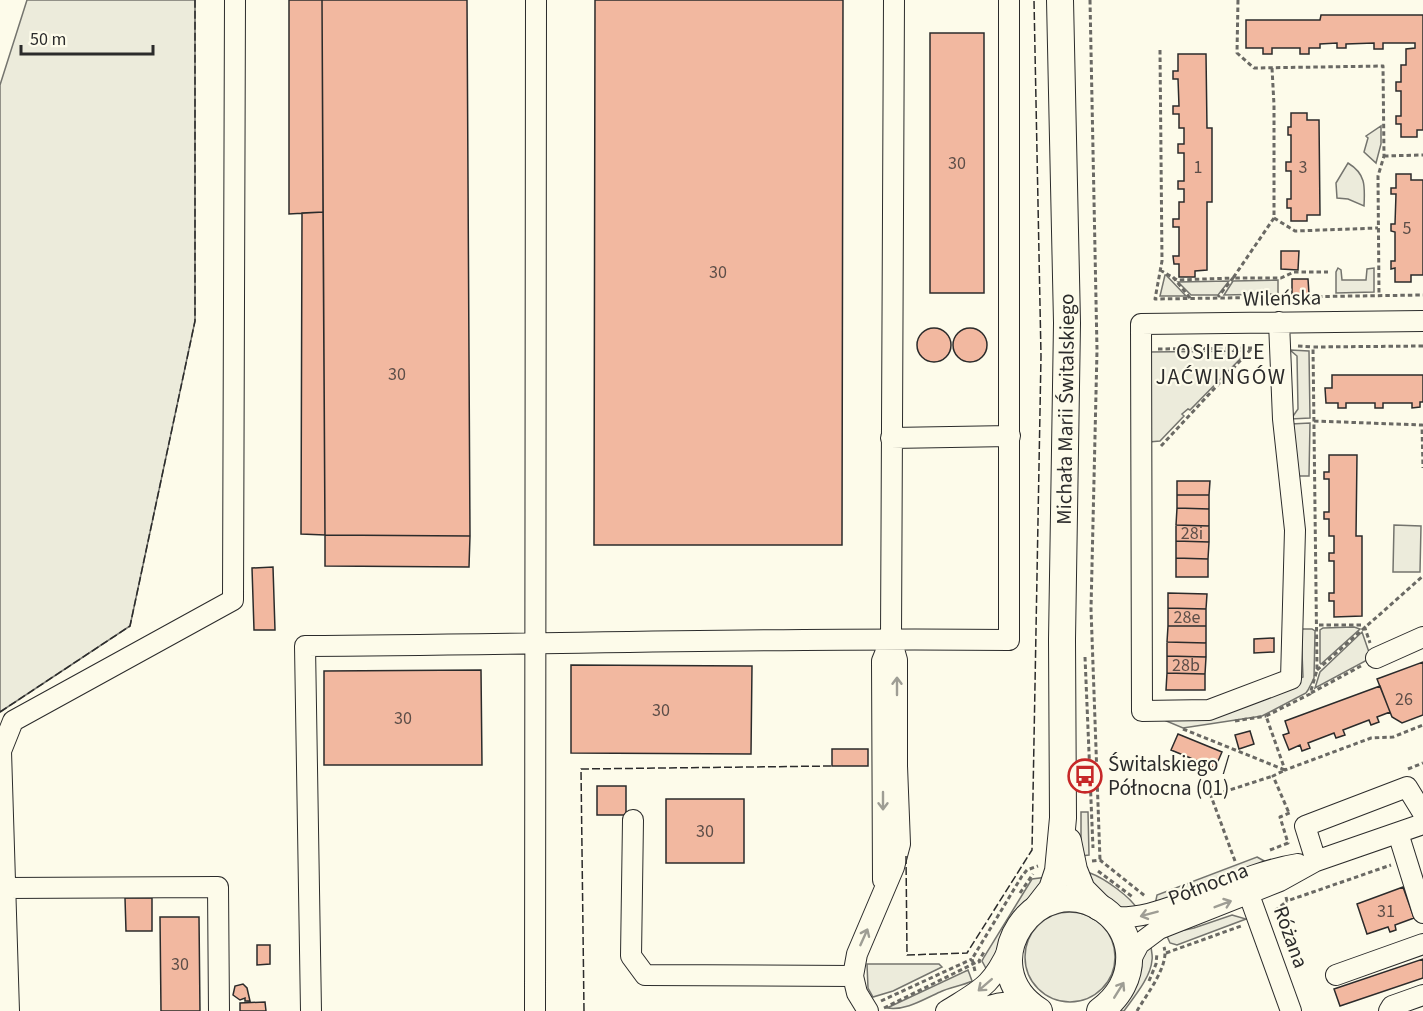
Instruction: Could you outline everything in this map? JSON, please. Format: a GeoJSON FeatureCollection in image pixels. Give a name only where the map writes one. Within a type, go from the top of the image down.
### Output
{"type":"FeatureCollection","features":[{"type":"Feature","properties":{"kind":"main road","name":"Michała Marii Świtalskiego"},"geometry":{"type":"LineString","coordinates":[[1011,946],[1022,922],[1052,889],[1058,871],[1063,818],[1062,640],[1067,323],[1060,0]]}},
{"type":"Feature","properties":{"kind":"main road","name":"Michała Marii Świtalskiego"},"geometry":{"type":"LineString","coordinates":[[1063,818],[1074,870],[1082,890],[1106,912],[1126,938],[1129,963]]}},
{"type":"Feature","properties":{"kind":"main road"},"geometry":{"type":"LineString","coordinates":[[1038,907],[1067,899],[1084,901],[1106,912]]}},
{"type":"Feature","properties":{"kind":"main road"},"geometry":{"type":"LineString","coordinates":[[1011,946],[1009,963],[1013,980],[1022,996],[1037,1009]]}},
{"type":"Feature","properties":{"kind":"main road"},"geometry":{"type":"LineString","coordinates":[[1100,1011],[1112,1001],[1122,987],[1129,963]]}},
{"type":"Feature","properties":{"kind":"street"},"geometry":{"type":"LineString","coordinates":[[9,1011],[1,751],[13,722],[233,600],[235,0]]}},
{"type":"Feature","properties":{"kind":"street"},"geometry":{"type":"LineString","coordinates":[[535,1011],[536,0]]}},
{"type":"Feature","properties":{"kind":"street"},"geometry":{"type":"LineString","coordinates":[[870,1010],[857,993],[853,976],[857,954],[882,896],[882,661],[891,639],[894,0]]}},
{"type":"Feature","properties":{"kind":"street"},"geometry":{"type":"LineString","coordinates":[[311,1011],[305,646],[891,639],[1010,640],[1009,0]]}},
{"type":"Feature","properties":{"kind":"street","name":"Wileńska"},"geometry":{"type":"LineString","coordinates":[[1141,349],[1141,324],[1423,321]]}},
{"type":"Feature","properties":{"kind":"street"},"geometry":{"type":"LineString","coordinates":[[1141,349],[1142,711],[1209,711],[1291,679],[1295,530],[1283,419],[1280,322]]}},
{"type":"Feature","properties":{"kind":"street"},"geometry":{"type":"LineString","coordinates":[[891,438],[1010,436]]}},
{"type":"Feature","properties":{"kind":"street"},"geometry":{"type":"LineString","coordinates":[[1376,658],[1423,637]]}},
{"type":"Feature","properties":{"kind":"street"},"geometry":{"type":"LineString","coordinates":[[1316,861],[1305,826],[1407,787],[1423,813]]}},
{"type":"Feature","properties":{"kind":"street"},"geometry":{"type":"LineString","coordinates":[[633,820],[631,956],[645,975],[853,976]]}},
{"type":"Feature","properties":{"kind":"street","name":"Północna"},"geometry":{"type":"LineString","coordinates":[[1106,912],[1128,918],[1153,914],[1246,887],[1280,881],[1316,861],[1423,824]]}},
{"type":"Feature","properties":{"kind":"street"},"geometry":{"type":"LineString","coordinates":[[1398,833],[1423,913]]}},
{"type":"Feature","properties":{"kind":"street"},"geometry":{"type":"LineString","coordinates":[[5,888],[218,886],[219,1011]]}},
{"type":"Feature","properties":{"kind":"street","name":"Północna"},"geometry":{"type":"LineString","coordinates":[[1129,963],[1139,944],[1159,928],[1246,887]]}},
{"type":"Feature","properties":{"kind":"street","name":"Różana"},"geometry":{"type":"LineString","coordinates":[[1246,887],[1291,1011]]}},
{"type":"Feature","properties":{"kind":"street"},"geometry":{"type":"LineString","coordinates":[[1336,975],[1423,944]]}},
{"type":"Feature","properties":{"kind":"street"},"geometry":{"type":"LineString","coordinates":[[946,1011],[989,983],[999,971],[1011,946]]}},
{"type":"Feature","properties":{"kind":"street"},"geometry":{"type":"LineString","coordinates":[[1389,1011],[1392,1006],[1423,995]]}},
{"type":"Feature","properties":{"kind":"street"},"geometry":{"type":"LineString","coordinates":[[972,1011],[1013,1001],[1037,1009]]}},
{"type":"Feature","properties":{"kind":"path"},"geometry":{"type":"LineString","coordinates":[[1090,0],[1097,350],[1091,609],[1100,860]]}},
{"type":"Feature","properties":{"kind":"path"},"geometry":{"type":"LineString","coordinates":[[1238,0],[1237,53],[1254,68],[1383,66],[1384,156],[1378,176],[1379,295]]}},
{"type":"Feature","properties":{"kind":"path"},"geometry":{"type":"LineString","coordinates":[[1160,50],[1162,261],[1155,299],[1423,295]]}},
{"type":"Feature","properties":{"kind":"path"},"geometry":{"type":"LineString","coordinates":[[1218,297],[1274,218],[1272,68]]}},
{"type":"Feature","properties":{"kind":"path"},"geometry":{"type":"LineString","coordinates":[[1384,156],[1423,154]]}},
{"type":"Feature","properties":{"kind":"path"},"geometry":{"type":"LineString","coordinates":[[1274,218],[1295,231],[1378,228]]}},
{"type":"Feature","properties":{"kind":"path"},"geometry":{"type":"LineString","coordinates":[[1160,270],[1178,280],[1281,278],[1294,272],[1328,272]]}},
{"type":"Feature","properties":{"kind":"path"},"geometry":{"type":"LineString","coordinates":[[1173,277],[1190,298]]}},
{"type":"Feature","properties":{"kind":"path"},"geometry":{"type":"LineString","coordinates":[[1310,694],[1317,670],[1318,625],[1313,296]]}},
{"type":"Feature","properties":{"kind":"path"},"geometry":{"type":"LineString","coordinates":[[1141,349],[1252,348],[1280,345],[1423,345]]}},
{"type":"Feature","properties":{"kind":"path"},"geometry":{"type":"LineString","coordinates":[[1141,448],[1160,447],[1252,348]]}},
{"type":"Feature","properties":{"kind":"path"},"geometry":{"type":"LineString","coordinates":[[1314,422],[1422,425],[1423,468]]}},
{"type":"Feature","properties":{"kind":"path"},"geometry":{"type":"LineString","coordinates":[[1317,670],[1423,576]]}},
{"type":"Feature","properties":{"kind":"path"},"geometry":{"type":"LineString","coordinates":[[1285,770],[1266,716],[1376,658],[1365,628],[1360,625],[1318,625]]}},
{"type":"Feature","properties":{"kind":"path"},"geometry":{"type":"LineString","coordinates":[[1087,689],[1093,849]]}},
{"type":"Feature","properties":{"kind":"path"},"geometry":{"type":"LineString","coordinates":[[1235,861],[1211,796],[1273,776],[1371,738],[1392,736],[1423,725]]}},
{"type":"Feature","properties":{"kind":"path"},"geometry":{"type":"LineString","coordinates":[[1174,726],[1285,770]]}},
{"type":"Feature","properties":{"kind":"path"},"geometry":{"type":"LineString","coordinates":[[1273,776],[1289,813]]}},
{"type":"Feature","properties":{"kind":"path"},"geometry":{"type":"LineString","coordinates":[[1094,861],[1094,868]]}},
{"type":"Feature","properties":{"kind":"path"},"geometry":{"type":"LineString","coordinates":[[1167,953],[1259,919]]}},
{"type":"Feature","properties":{"kind":"path"},"geometry":{"type":"LineString","coordinates":[[870,1010],[972,959]]}},
{"type":"Feature","properties":{"kind":"path"},"geometry":{"type":"LineString","coordinates":[[870,1010],[979,961]]}},
{"type":"Feature","properties":{"kind":"shaded area"},"geometry":{"type":"Polygon","coordinates":[[[27,0],[195,0],[195,321],[130,626],[0,712],[0,85],[27,0]]]}},
{"type":"Feature","properties":{"kind":"shaded area"},"geometry":{"type":"Polygon","coordinates":[[[1381,126],[1381,144],[1376,163],[1364,152],[1368,138],[1366,136],[1381,126]]]}},
{"type":"Feature","properties":{"kind":"shaded area"},"geometry":{"type":"Polygon","coordinates":[[[1348,163],[1354,167],[1363,181],[1364,206],[1348,199],[1337,198],[1336,183],[1348,163]]]}},
{"type":"Feature","properties":{"kind":"shaded area"},"geometry":{"type":"Polygon","coordinates":[[[1338,268],[1341,270],[1342,280],[1366,280],[1367,269],[1374,268],[1374,292],[1336,293],[1338,268]]]}},
{"type":"Feature","properties":{"kind":"shaded area"},"geometry":{"type":"Polygon","coordinates":[[[1166,275],[1186,296],[1160,296],[1166,275]]]}},
{"type":"Feature","properties":{"kind":"shaded area"},"geometry":{"type":"Polygon","coordinates":[[[1278,280],[1278,294],[1224,295],[1233,281],[1278,280]]]}},
{"type":"Feature","properties":{"kind":"shaded area"},"geometry":{"type":"Polygon","coordinates":[[[1229,281],[1218,295],[1191,295],[1178,282],[1229,281]]]}},
{"type":"Feature","properties":{"kind":"shaded area"},"geometry":{"type":"Polygon","coordinates":[[[1290,350],[1309,351],[1310,418],[1291,419],[1298,409],[1297,356],[1290,350]]]}},
{"type":"Feature","properties":{"kind":"shaded area"},"geometry":{"type":"Polygon","coordinates":[[[1243,351],[1244,355],[1190,410],[1182,414],[1184,416],[1160,441],[1149,442],[1149,352],[1243,351]]]}},
{"type":"Feature","properties":{"kind":"shaded area"},"geometry":{"type":"Polygon","coordinates":[[[1310,423],[1309,476],[1297,476],[1291,424],[1310,423]]]}},
{"type":"Feature","properties":{"kind":"shaded area"},"geometry":{"type":"Polygon","coordinates":[[[1394,525],[1421,526],[1420,572],[1393,572],[1394,525]]]}},
{"type":"Feature","properties":{"kind":"shaded area"},"geometry":{"type":"Polygon","coordinates":[[[1354,627],[1360,629],[1321,664],[1320,630],[1354,627]]]}},
{"type":"Feature","properties":{"kind":"shaded area"},"geometry":{"type":"Polygon","coordinates":[[[1301,629],[1315,631],[1314,678],[1306,693],[1262,716],[1183,728],[1152,715],[1279,688],[1303,677],[1301,629]]]}},
{"type":"Feature","properties":{"kind":"shaded area"},"geometry":{"type":"Polygon","coordinates":[[[1362,632],[1371,658],[1315,688],[1320,672],[1362,632]]]}},
{"type":"Feature","properties":{"kind":"shaded area"},"geometry":{"type":"Polygon","coordinates":[[[1081,812],[1088,812],[1089,855],[1081,856],[1081,812]]]}},
{"type":"Feature","properties":{"kind":"shaded area"},"geometry":{"type":"Polygon","coordinates":[[[1257,857],[1266,862],[1155,905],[1157,895],[1257,857]]]}},
{"type":"Feature","properties":{"kind":"shaded area"},"geometry":{"type":"Polygon","coordinates":[[[1090,873],[1117,888],[1130,899],[1138,910],[1116,908],[1083,874],[1090,873]]]}},
{"type":"Feature","properties":{"kind":"shaded area"},"geometry":{"type":"Polygon","coordinates":[[[1048,877],[988,972],[982,961],[1032,879],[1048,877]]]}},
{"type":"Feature","properties":{"kind":"shaded area"},"geometry":{"type":"Polygon","coordinates":[[[1070,912],[1087,915],[1102,925],[1112,940],[1115,957],[1112,974],[1102,989],[1087,999],[1070,1002],[1053,999],[1038,989],[1028,974],[1025,957],[1028,940],[1038,925],[1053,915],[1070,912]]]}},
{"type":"Feature","properties":{"kind":"shaded area"},"geometry":{"type":"Polygon","coordinates":[[[1232,915],[1246,919],[1177,945],[1170,943],[1166,934],[1194,928],[1232,915]]]}},
{"type":"Feature","properties":{"kind":"shaded area"},"geometry":{"type":"Polygon","coordinates":[[[1151,946],[1151,966],[1141,987],[1124,1011],[1111,1011],[1136,962],[1151,946]]]}},
{"type":"Feature","properties":{"kind":"shaded area"},"geometry":{"type":"Polygon","coordinates":[[[867,964],[939,964],[942,967],[893,991],[873,997],[868,988],[867,964]]]}},
{"type":"Feature","properties":{"kind":"shaded area"},"geometry":{"type":"Polygon","coordinates":[[[968,970],[972,981],[944,990],[908,1006],[887,1008],[968,970]]]}},
{"type":"Feature","properties":{"kind":"building"},"geometry":{"type":"Polygon","coordinates":[[[289,0],[322,0],[323,212],[289,214],[289,0]]]}},
{"type":"Feature","properties":{"kind":"building"},"geometry":{"type":"Polygon","coordinates":[[[322,0],[467,0],[470,536],[325,535],[322,0]]]}},
{"type":"Feature","properties":{"kind":"building"},"geometry":{"type":"Polygon","coordinates":[[[595,0],[843,0],[842,545],[594,545],[595,0]]]}},
{"type":"Feature","properties":{"kind":"building"},"geometry":{"type":"Polygon","coordinates":[[[1321,15],[1423,15],[1423,130],[1417,130],[1417,137],[1401,137],[1401,124],[1396,124],[1396,116],[1401,116],[1401,91],[1396,91],[1396,82],[1401,82],[1401,65],[1406,65],[1406,49],[1415,48],[1415,43],[1383,43],[1383,49],[1374,49],[1374,43],[1346,44],[1346,48],[1337,48],[1337,43],[1320,44],[1320,48],[1309,48],[1309,54],[1300,54],[1300,48],[1272,48],[1272,54],[1263,54],[1263,48],[1246,48],[1246,20],[1320,20],[1321,15]]]}},
{"type":"Feature","properties":{"kind":"building"},"geometry":{"type":"Polygon","coordinates":[[[930,33],[984,33],[984,293],[930,293],[930,33]]]}},
{"type":"Feature","properties":{"kind":"building"},"geometry":{"type":"Polygon","coordinates":[[[1178,54],[1206,54],[1207,128],[1212,128],[1212,202],[1207,202],[1207,270],[1195,271],[1195,277],[1179,277],[1179,264],[1174,264],[1173,256],[1179,256],[1179,227],[1173,227],[1173,219],[1179,219],[1179,202],[1184,202],[1184,189],[1178,189],[1178,181],[1184,181],[1184,153],[1178,153],[1178,144],[1184,144],[1184,128],[1179,128],[1179,114],[1173,114],[1173,106],[1179,106],[1178,79],[1173,79],[1173,71],[1178,71],[1178,54]]]}},
{"type":"Feature","properties":{"kind":"building"},"geometry":{"type":"Polygon","coordinates":[[[1291,113],[1307,113],[1307,120],[1319,120],[1320,215],[1307,215],[1307,221],[1291,221],[1291,208],[1287,208],[1287,199],[1291,199],[1291,171],[1286,171],[1286,162],[1291,162],[1291,135],[1288,135],[1288,127],[1291,127],[1291,113]]]}},
{"type":"Feature","properties":{"kind":"building"},"geometry":{"type":"Polygon","coordinates":[[[1396,174],[1411,174],[1411,180],[1423,180],[1423,275],[1411,275],[1411,282],[1395,282],[1395,268],[1391,269],[1391,261],[1395,261],[1395,232],[1391,231],[1391,224],[1395,224],[1396,194],[1391,194],[1391,188],[1396,188],[1396,174]]]}},
{"type":"Feature","properties":{"kind":"building"},"geometry":{"type":"Polygon","coordinates":[[[323,212],[325,535],[301,534],[302,213],[323,212]]]}},
{"type":"Feature","properties":{"kind":"building"},"geometry":{"type":"Polygon","coordinates":[[[1281,251],[1299,251],[1298,270],[1281,269],[1281,251]]]}},
{"type":"Feature","properties":{"kind":"building"},"geometry":{"type":"Polygon","coordinates":[[[1292,279],[1308,279],[1309,294],[1292,294],[1292,279]]]}},
{"type":"Feature","properties":{"kind":"building"},"geometry":{"type":"Polygon","coordinates":[[[934,328],[946,333],[951,345],[946,357],[934,362],[922,357],[917,345],[922,333],[934,328]]]}},
{"type":"Feature","properties":{"kind":"building"},"geometry":{"type":"Polygon","coordinates":[[[970,328],[982,333],[987,345],[982,357],[970,362],[958,357],[953,345],[958,333],[970,328]]]}},
{"type":"Feature","properties":{"kind":"building"},"geometry":{"type":"Polygon","coordinates":[[[1332,375],[1423,375],[1423,402],[1420,402],[1420,407],[1412,408],[1412,403],[1383,403],[1383,408],[1375,408],[1375,403],[1346,403],[1346,408],[1338,408],[1338,403],[1326,403],[1325,388],[1332,388],[1332,375]]]}},
{"type":"Feature","properties":{"kind":"building"},"geometry":{"type":"Polygon","coordinates":[[[1329,455],[1357,455],[1356,536],[1362,536],[1362,616],[1334,617],[1334,601],[1329,601],[1329,593],[1334,593],[1334,561],[1329,561],[1329,553],[1334,553],[1334,536],[1329,536],[1329,519],[1324,519],[1324,512],[1329,512],[1329,479],[1324,479],[1324,472],[1329,472],[1329,455]]]}},
{"type":"Feature","properties":{"kind":"building"},"geometry":{"type":"Polygon","coordinates":[[[1177,481],[1210,481],[1209,495],[1177,495],[1177,481]]]}},
{"type":"Feature","properties":{"kind":"building"},"geometry":{"type":"Polygon","coordinates":[[[1177,495],[1209,495],[1209,509],[1177,508],[1177,495]]]}},
{"type":"Feature","properties":{"kind":"building"},"geometry":{"type":"Polygon","coordinates":[[[1177,508],[1209,509],[1209,526],[1176,525],[1177,508]]]}},
{"type":"Feature","properties":{"kind":"building"},"geometry":{"type":"Polygon","coordinates":[[[1176,525],[1209,526],[1209,542],[1176,541],[1176,525]]]}},
{"type":"Feature","properties":{"kind":"building"},"geometry":{"type":"Polygon","coordinates":[[[325,535],[470,536],[469,567],[325,566],[325,535]]]}},
{"type":"Feature","properties":{"kind":"building"},"geometry":{"type":"Polygon","coordinates":[[[1176,541],[1209,542],[1208,559],[1176,558],[1176,541]]]}},
{"type":"Feature","properties":{"kind":"building"},"geometry":{"type":"Polygon","coordinates":[[[1176,558],[1208,559],[1208,577],[1176,577],[1176,558]]]}},
{"type":"Feature","properties":{"kind":"building"},"geometry":{"type":"Polygon","coordinates":[[[273,567],[275,630],[254,630],[252,568],[273,567]]]}},
{"type":"Feature","properties":{"kind":"building"},"geometry":{"type":"Polygon","coordinates":[[[1168,593],[1207,594],[1206,609],[1168,608],[1168,593]]]}},
{"type":"Feature","properties":{"kind":"building"},"geometry":{"type":"Polygon","coordinates":[[[1168,608],[1206,609],[1206,626],[1168,626],[1168,608]]]}},
{"type":"Feature","properties":{"kind":"building"},"geometry":{"type":"Polygon","coordinates":[[[1168,626],[1206,626],[1206,643],[1167,642],[1168,626]]]}},
{"type":"Feature","properties":{"kind":"building"},"geometry":{"type":"Polygon","coordinates":[[[1274,638],[1274,652],[1254,653],[1254,639],[1274,638]]]}},
{"type":"Feature","properties":{"kind":"building"},"geometry":{"type":"Polygon","coordinates":[[[1167,642],[1206,643],[1206,657],[1167,656],[1167,642]]]}},
{"type":"Feature","properties":{"kind":"building"},"geometry":{"type":"Polygon","coordinates":[[[1167,656],[1206,657],[1205,674],[1167,673],[1167,656]]]}},
{"type":"Feature","properties":{"kind":"building"},"geometry":{"type":"Polygon","coordinates":[[[1423,662],[1423,715],[1402,723],[1392,717],[1377,679],[1423,662]]]}},
{"type":"Feature","properties":{"kind":"building"},"geometry":{"type":"Polygon","coordinates":[[[571,665],[752,666],[751,754],[571,753],[571,665]]]}},
{"type":"Feature","properties":{"kind":"building"},"geometry":{"type":"Polygon","coordinates":[[[481,670],[482,765],[324,765],[324,671],[481,670]]]}},
{"type":"Feature","properties":{"kind":"building"},"geometry":{"type":"Polygon","coordinates":[[[1167,673],[1205,674],[1205,690],[1166,690],[1167,673]]]}},
{"type":"Feature","properties":{"kind":"building"},"geometry":{"type":"Polygon","coordinates":[[[1380,686],[1390,712],[1377,717],[1379,722],[1371,725],[1369,720],[1343,730],[1345,735],[1336,738],[1334,733],[1308,743],[1310,748],[1302,751],[1300,745],[1289,750],[1283,735],[1289,733],[1285,721],[1380,686]]]}},
{"type":"Feature","properties":{"kind":"building"},"geometry":{"type":"Polygon","coordinates":[[[1250,731],[1254,744],[1239,749],[1235,735],[1250,731]]]}},
{"type":"Feature","properties":{"kind":"building"},"geometry":{"type":"Polygon","coordinates":[[[1178,734],[1222,752],[1215,768],[1171,750],[1178,734]]]}},
{"type":"Feature","properties":{"kind":"building"},"geometry":{"type":"Polygon","coordinates":[[[832,749],[868,749],[868,766],[832,766],[832,749]]]}},
{"type":"Feature","properties":{"kind":"building"},"geometry":{"type":"Polygon","coordinates":[[[597,786],[626,786],[626,815],[597,815],[597,786]]]}},
{"type":"Feature","properties":{"kind":"building"},"geometry":{"type":"Polygon","coordinates":[[[666,799],[744,799],[744,863],[666,863],[666,799]]]}},
{"type":"Feature","properties":{"kind":"building"},"geometry":{"type":"Polygon","coordinates":[[[1403,887],[1414,918],[1395,925],[1396,930],[1390,932],[1388,927],[1367,934],[1357,904],[1403,887]]]}},
{"type":"Feature","properties":{"kind":"building"},"geometry":{"type":"Polygon","coordinates":[[[125,898],[152,898],[152,931],[126,931],[125,898]]]}},
{"type":"Feature","properties":{"kind":"building"},"geometry":{"type":"Polygon","coordinates":[[[160,917],[199,917],[200,1011],[161,1011],[160,917]]]}},
{"type":"Feature","properties":{"kind":"building"},"geometry":{"type":"Polygon","coordinates":[[[257,945],[270,945],[270,964],[257,965],[257,945]]]}},
{"type":"Feature","properties":{"kind":"building"},"geometry":{"type":"Polygon","coordinates":[[[1423,959],[1423,978],[1340,1006],[1334,989],[1423,959]]]}},
{"type":"Feature","properties":{"kind":"building"},"geometry":{"type":"Polygon","coordinates":[[[243,984],[247,988],[250,1001],[245,1001],[245,998],[240,1000],[233,995],[235,986],[243,984]]]}},
{"type":"Feature","properties":{"kind":"building"},"geometry":{"type":"Polygon","coordinates":[[[265,1002],[266,1011],[240,1011],[240,1003],[265,1002]]]}},
{"type":"Feature","properties":{"kind":"fence"},"geometry":{"type":"LineString","coordinates":[[0,712],[130,626],[195,321],[195,0]]}},
{"type":"Feature","properties":{"kind":"fence"},"geometry":{"type":"LineString","coordinates":[[906,856],[907,955],[967,953],[1032,850],[1041,356],[1034,0]]}},
{"type":"Feature","properties":{"kind":"fence"},"geometry":{"type":"LineString","coordinates":[[584,1011],[581,769],[832,766]]}},
{"type":"Feature","properties":{"kind":"place","name":"Świtalskiego / Północna (01)"},"geometry":{"type":"Point","coordinates":[1085,776]}},
{"type":"Feature","properties":{"kind":"district","name":"OSIEDLE JAĆWINGÓW"},"geometry":{"type":"Point","coordinates":[1221,364]}}]}
